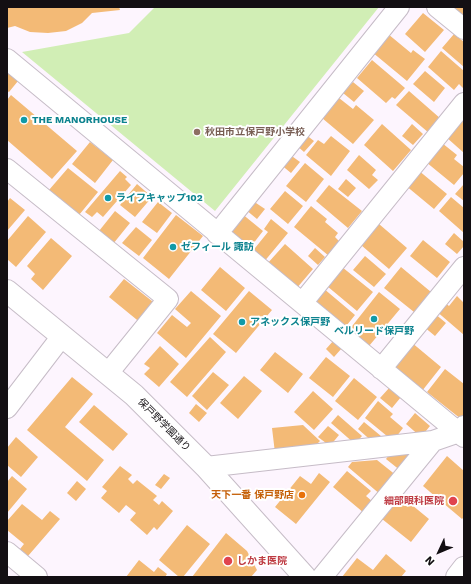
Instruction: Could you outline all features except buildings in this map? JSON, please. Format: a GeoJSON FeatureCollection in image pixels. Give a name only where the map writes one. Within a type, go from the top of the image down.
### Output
{"type":"FeatureCollection","features":[{"type":"Feature","properties":{"kind":"street"},"geometry":{"type":"LineString","coordinates":[[217,234],[399,7]]}},
{"type":"Feature","properties":{"kind":"street"},"geometry":{"type":"LineString","coordinates":[[437,7],[464,29]]}},
{"type":"Feature","properties":{"kind":"street"},"geometry":{"type":"LineString","coordinates":[[7,59],[381,369],[462,432]]}},
{"type":"Feature","properties":{"kind":"street"},"geometry":{"type":"LineString","coordinates":[[302,304],[464,103]]}},
{"type":"Feature","properties":{"kind":"street"},"geometry":{"type":"LineString","coordinates":[[7,169],[168,299],[109,372]]}},
{"type":"Feature","properties":{"kind":"street"},"geometry":{"type":"LineString","coordinates":[[381,369],[464,267]]}},
{"type":"Feature","properties":{"kind":"street","name":"保戸野学園通り"},"geometry":{"type":"LineString","coordinates":[[7,291],[109,372],[134,395],[206,467],[305,577]]}},
{"type":"Feature","properties":{"kind":"street"},"geometry":{"type":"LineString","coordinates":[[7,408],[62,336]]}},
{"type":"Feature","properties":{"kind":"street"},"geometry":{"type":"LineString","coordinates":[[206,467],[433,441],[462,432]]}},
{"type":"Feature","properties":{"kind":"street"},"geometry":{"type":"LineString","coordinates":[[322,577],[433,441]]}},
{"type":"Feature","properties":{"kind":"street"},"geometry":{"type":"LineString","coordinates":[[7,552],[37,577]]}},
{"type":"Feature","properties":{"kind":"street"},"geometry":{"type":"LineString","coordinates":[[457,577],[464,568]]}},
{"type":"Feature","properties":{"kind":"green space","name":"秋田市立保戸野小学校"},"geometry":{"type":"Polygon","coordinates":[[[155,7],[379,7],[215,211],[22,52],[129,33],[155,7]]]}},
{"type":"Feature","properties":{"kind":"place","name":"THE MANORHOUSE"},"geometry":{"type":"Point","coordinates":[24,120]}},
{"type":"Feature","properties":{"kind":"place","name":"秋田市立保戸野小学校"},"geometry":{"type":"Point","coordinates":[197,132]}},
{"type":"Feature","properties":{"kind":"place","name":"ライフキャップ102"},"geometry":{"type":"Point","coordinates":[108,198]}},
{"type":"Feature","properties":{"kind":"place","name":"ゼフィール 諏訪"},"geometry":{"type":"Point","coordinates":[173,247]}},
{"type":"Feature","properties":{"kind":"place","name":"ベルリード保戸野"},"geometry":{"type":"Point","coordinates":[374,319]}},
{"type":"Feature","properties":{"kind":"place","name":"アネックス保戸野"},"geometry":{"type":"Point","coordinates":[242,322]}},
{"type":"Feature","properties":{"kind":"place","name":"天下一番 保戸野店"},"geometry":{"type":"Point","coordinates":[302,495]}},
{"type":"Feature","properties":{"kind":"place","name":"細部眼科医院"},"geometry":{"type":"Point","coordinates":[453,501]}},
{"type":"Feature","properties":{"kind":"place","name":"しかま医院"},"geometry":{"type":"Point","coordinates":[228,561]}}]}
